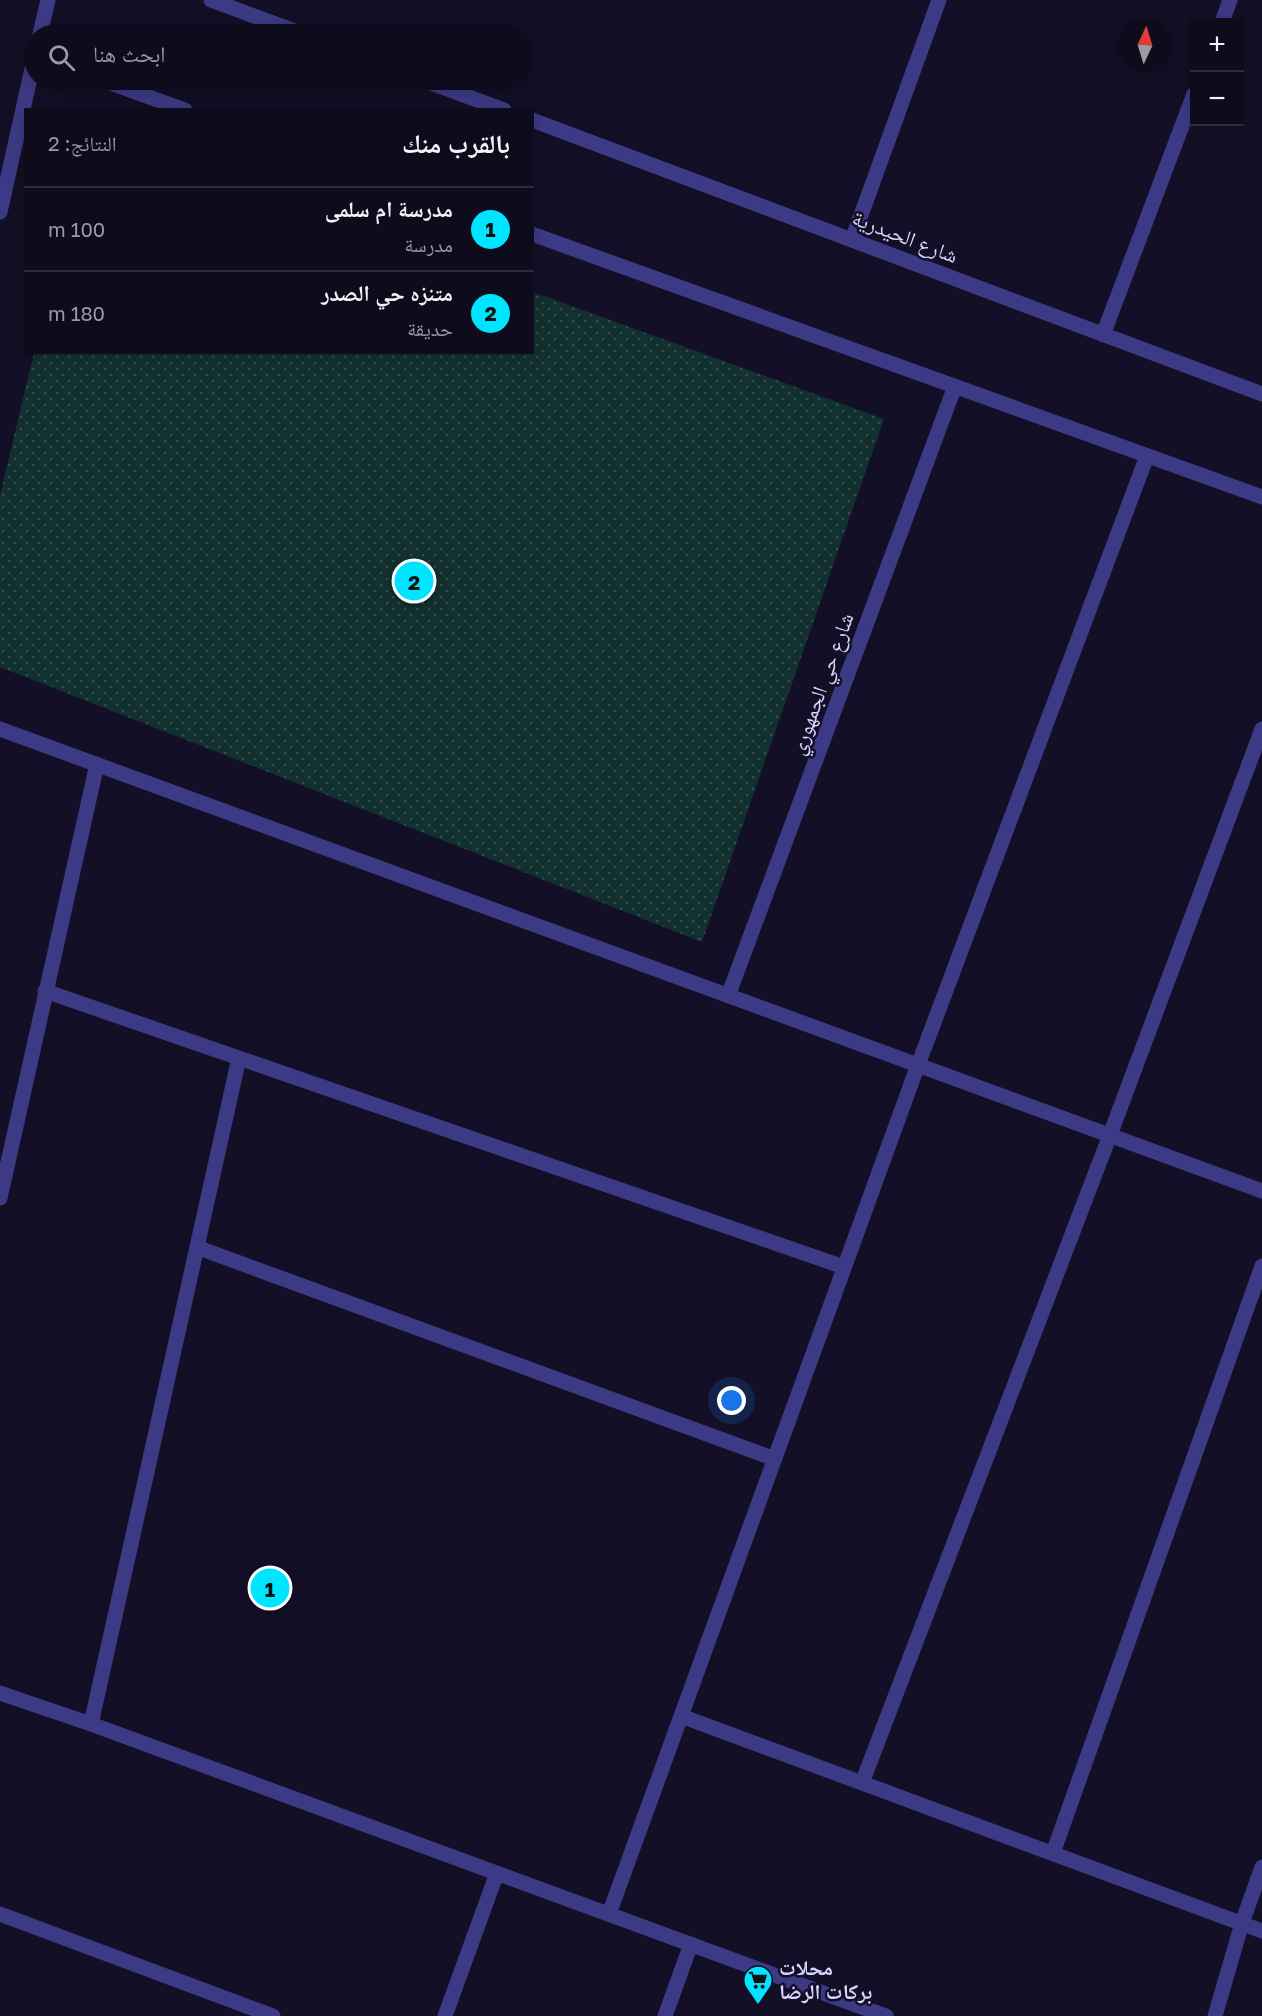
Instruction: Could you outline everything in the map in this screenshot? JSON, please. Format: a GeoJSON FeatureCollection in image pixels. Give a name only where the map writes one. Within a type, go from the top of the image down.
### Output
{"type":"FeatureCollection","features":[{"type":"Feature","properties":{"kind":"street"},"geometry":{"type":"LineString","coordinates":[[42,24],[48,0]]}},
{"type":"Feature","properties":{"kind":"street"},"geometry":{"type":"LineString","coordinates":[[211,0],[276,24]]}},
{"type":"Feature","properties":{"kind":"street"},"geometry":{"type":"LineString","coordinates":[[852,240],[939,0]]}},
{"type":"Feature","properties":{"kind":"street"},"geometry":{"type":"LineString","coordinates":[[1223,18],[1230,0]]}},
{"type":"Feature","properties":{"kind":"street"},"geometry":{"type":"LineString","coordinates":[[0,212],[27,90]]}},
{"type":"Feature","properties":{"kind":"street"},"geometry":{"type":"LineString","coordinates":[[130,90],[179,108]]}},
{"type":"Feature","properties":{"kind":"street"},"geometry":{"type":"LineString","coordinates":[[450,90],[499,108]]}},
{"type":"Feature","properties":{"kind":"street"},"geometry":{"type":"LineString","coordinates":[[1103,335],[1190,105]]}},
{"type":"Feature","properties":{"kind":"street","name":"شارع الحيدرية"},"geometry":{"type":"LineString","coordinates":[[534,121],[1262,394]]}},
{"type":"Feature","properties":{"kind":"street"},"geometry":{"type":"LineString","coordinates":[[534,235],[1262,497]]}},
{"type":"Feature","properties":{"kind":"street","name":"شارع حي الجمهوري"},"geometry":{"type":"LineString","coordinates":[[728,996],[954,386]]}},
{"type":"Feature","properties":{"kind":"street"},"geometry":{"type":"LineString","coordinates":[[609,1914],[918,1065],[1147,456]]}},
{"type":"Feature","properties":{"kind":"street"},"geometry":{"type":"LineString","coordinates":[[0,729],[1262,1191]]}},
{"type":"Feature","properties":{"kind":"street"},"geometry":{"type":"LineString","coordinates":[[862,1783],[1110,1135],[1262,729]]}},
{"type":"Feature","properties":{"kind":"street"},"geometry":{"type":"LineString","coordinates":[[0,1198],[97,764]]}},
{"type":"Feature","properties":{"kind":"street"},"geometry":{"type":"LineString","coordinates":[[45,991],[844,1267]]}},
{"type":"Feature","properties":{"kind":"street"},"geometry":{"type":"LineString","coordinates":[[91,1725],[239,1058]]}},
{"type":"Feature","properties":{"kind":"street"},"geometry":{"type":"LineString","coordinates":[[198,1248],[775,1459]]}},
{"type":"Feature","properties":{"kind":"street"},"geometry":{"type":"LineString","coordinates":[[1053,1853],[1262,1266]]}},
{"type":"Feature","properties":{"kind":"street"},"geometry":{"type":"LineString","coordinates":[[0,1693],[691,1944],[877,2015]]}},
{"type":"Feature","properties":{"kind":"street"},"geometry":{"type":"LineString","coordinates":[[681,1716],[1262,1930]]}},
{"type":"Feature","properties":{"kind":"street"},"geometry":{"type":"LineString","coordinates":[[1215,2016],[1242,1923],[1262,1867]]}},
{"type":"Feature","properties":{"kind":"street"},"geometry":{"type":"LineString","coordinates":[[445,2016],[497,1873]]}},
{"type":"Feature","properties":{"kind":"street"},"geometry":{"type":"LineString","coordinates":[[0,1914],[273,2016]]}},
{"type":"Feature","properties":{"kind":"street"},"geometry":{"type":"LineString","coordinates":[[665,2016],[691,1944]]}},
{"type":"Feature","properties":{"kind":"green space"},"geometry":{"type":"Polygon","coordinates":[[[534,292],[884,419],[702,942],[0,667],[0,495],[34,354],[534,354],[534,292]]]}},
{"type":"Feature","properties":{"kind":"place","name":"متنزه حي الصدر"},"geometry":{"type":"Point","coordinates":[414,581]}},
{"type":"Feature","properties":{"kind":"place","name":"مدرسة ام سلمى"},"geometry":{"type":"Point","coordinates":[270,1588]}},
{"type":"Feature","properties":{"kind":"place","name":"محلات بركات الرضا"},"geometry":{"type":"Point","coordinates":[758,2006]}}]}
